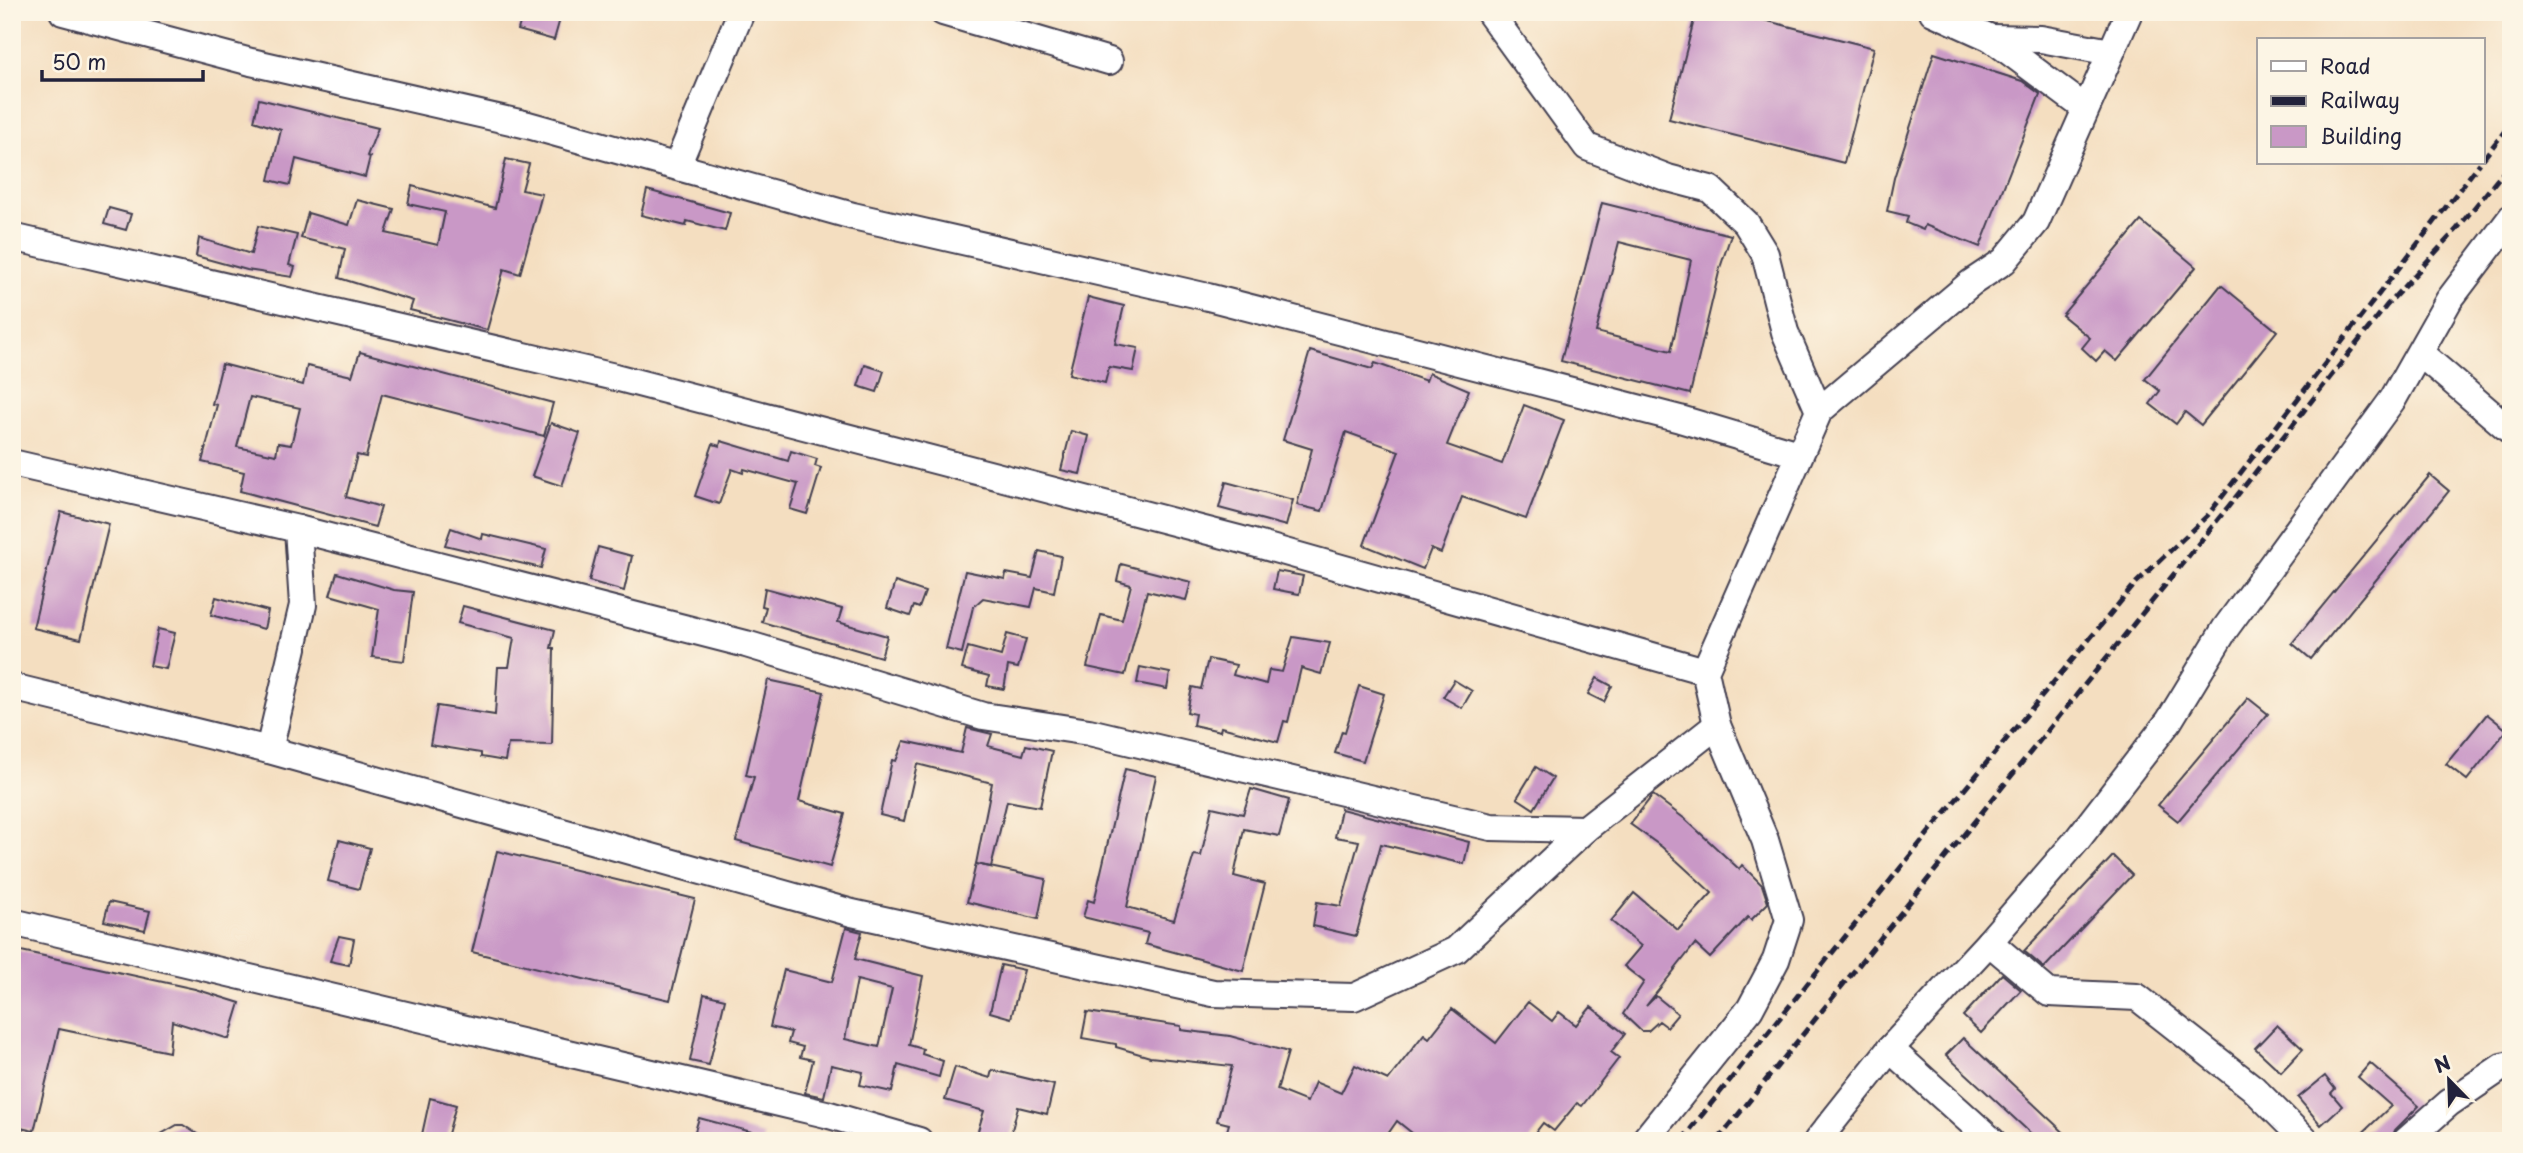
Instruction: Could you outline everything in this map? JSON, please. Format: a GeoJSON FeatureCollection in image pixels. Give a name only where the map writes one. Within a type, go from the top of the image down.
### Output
{"type":"FeatureCollection","features":[{"type":"Feature","properties":{"kind":"street"},"geometry":{"type":"LineString","coordinates":[[63,12],[251,62],[528,125],[853,215],[1221,300],[1680,419],[1798,454]]}},
{"type":"Feature","properties":{"kind":"street"},"geometry":{"type":"LineString","coordinates":[[677,166],[740,12]]}},
{"type":"Feature","properties":{"kind":"street"},"geometry":{"type":"LineString","coordinates":[[943,12],[1109,61]]}},
{"type":"Feature","properties":{"kind":"street"},"geometry":{"type":"LineString","coordinates":[[1489,12],[1508,25],[1556,107],[1587,147],[1668,178],[1710,189],[1746,223],[1765,254],[1785,332],[1819,411]]}},
{"type":"Feature","properties":{"kind":"street"},"geometry":{"type":"LineString","coordinates":[[1933,12],[1991,38],[2085,108]]}},
{"type":"Feature","properties":{"kind":"street"},"geometry":{"type":"LineString","coordinates":[[1644,1141],[1750,1009],[1776,960],[1789,920],[1765,841],[1717,726],[1704,671],[1778,509],[1798,454],[1819,411],[1971,283],[2004,261],[2036,222],[2129,12]]}},
{"type":"Feature","properties":{"kind":"street"},"geometry":{"type":"LineString","coordinates":[[1991,38],[2041,38],[2111,51]]}},
{"type":"Feature","properties":{"kind":"street"},"geometry":{"type":"LineString","coordinates":[[1817,1141],[1890,1049],[1989,942],[2077,840],[2169,721],[2225,629],[2301,521],[2393,399],[2421,354],[2449,300],[2511,218]]}},
{"type":"Feature","properties":{"kind":"street"},"geometry":{"type":"LineString","coordinates":[[12,237],[615,377],[1239,539],[1704,671]]}},
{"type":"Feature","properties":{"kind":"street"},"geometry":{"type":"LineString","coordinates":[[2421,354],[2511,431]]}},
{"type":"Feature","properties":{"kind":"street"},"geometry":{"type":"LineString","coordinates":[[12,463],[298,529],[746,644],[983,716],[1089,732],[1491,827],[1585,829]]}},
{"type":"Feature","properties":{"kind":"street"},"geometry":{"type":"LineString","coordinates":[[268,750],[303,606],[298,572],[298,529]]}},
{"type":"Feature","properties":{"kind":"street"},"geometry":{"type":"LineString","coordinates":[[12,687],[268,750],[852,913],[1213,993],[1354,997],[1456,950],[1585,829],[1717,726]]}},
{"type":"Feature","properties":{"kind":"street"},"geometry":{"type":"LineString","coordinates":[[12,922],[826,1114],[919,1141]]}},
{"type":"Feature","properties":{"kind":"street"},"geometry":{"type":"LineString","coordinates":[[1989,942],[2049,993],[2137,997],[2253,1088],[2306,1141]]}},
{"type":"Feature","properties":{"kind":"street"},"geometry":{"type":"LineString","coordinates":[[1890,1049],[1992,1141]]}},
{"type":"Feature","properties":{"kind":"street"},"geometry":{"type":"LineString","coordinates":[[2406,1141],[2449,1103],[2502,1067],[2511,1065]]}},
{"type":"Feature","properties":{"kind":"building"},"geometry":{"type":"Polygon","coordinates":[[[523,12],[538,12],[560,19],[554,40],[518,30],[523,12]]]}},
{"type":"Feature","properties":{"kind":"building"},"geometry":{"type":"Polygon","coordinates":[[[1696,12],[1732,12],[1874,48],[1844,163],[1669,119],[1696,12]]]}},
{"type":"Feature","properties":{"kind":"building"},"geometry":{"type":"Polygon","coordinates":[[[1934,53],[2022,81],[2040,94],[1980,247],[1925,225],[1923,230],[1906,223],[1908,216],[1887,211],[1894,178],[1934,53]]]}},
{"type":"Feature","properties":{"kind":"building"},"geometry":{"type":"Polygon","coordinates":[[[259,99],[378,128],[367,156],[370,157],[365,177],[296,159],[290,185],[269,180],[281,130],[254,121],[259,99]]]}},
{"type":"Feature","properties":{"kind":"building"},"geometry":{"type":"Polygon","coordinates":[[[506,159],[529,164],[522,190],[542,194],[520,274],[504,269],[487,330],[410,310],[413,301],[339,278],[345,249],[301,238],[308,213],[349,225],[357,200],[394,209],[386,233],[438,245],[445,212],[408,204],[412,186],[495,208],[506,159]]]}},
{"type":"Feature","properties":{"kind":"building"},"geometry":{"type":"Polygon","coordinates":[[[647,190],[730,213],[725,231],[687,221],[686,226],[641,215],[647,190]]]}},
{"type":"Feature","properties":{"kind":"building"},"geometry":{"type":"Polygon","coordinates":[[[1602,203],[1731,235],[1720,268],[1690,394],[1561,361],[1602,203]],[[1619,242],[1596,332],[1671,351],[1691,260],[1619,242]]]}},
{"type":"Feature","properties":{"kind":"building"},"geometry":{"type":"Polygon","coordinates":[[[109,208],[131,214],[126,230],[104,224],[109,208]]]}},
{"type":"Feature","properties":{"kind":"building"},"geometry":{"type":"Polygon","coordinates":[[[2141,221],[2196,267],[2117,361],[2105,351],[2096,361],[2082,348],[2090,338],[2062,315],[2141,221]]]}},
{"type":"Feature","properties":{"kind":"building"},"geometry":{"type":"Polygon","coordinates":[[[258,226],[297,235],[289,265],[295,267],[292,277],[247,270],[196,256],[199,238],[251,254],[258,226]]]}},
{"type":"Feature","properties":{"kind":"building"},"geometry":{"type":"Polygon","coordinates":[[[2221,285],[2277,331],[2201,425],[2185,412],[2176,424],[2150,404],[2160,391],[2145,379],[2221,285]]]}},
{"type":"Feature","properties":{"kind":"building"},"geometry":{"type":"Polygon","coordinates":[[[1088,297],[1124,306],[1115,344],[1138,348],[1133,371],[1109,367],[1105,383],[1069,374],[1088,297]]]}},
{"type":"Feature","properties":{"kind":"building"},"geometry":{"type":"Polygon","coordinates":[[[1310,351],[1372,369],[1375,363],[1426,381],[1429,373],[1469,390],[1447,445],[1502,464],[1524,405],[1564,420],[1526,519],[1462,497],[1441,553],[1431,549],[1423,569],[1364,545],[1399,451],[1346,432],[1322,511],[1297,505],[1312,449],[1283,440],[1310,351]]]}},
{"type":"Feature","properties":{"kind":"building"},"geometry":{"type":"Polygon","coordinates":[[[360,352],[553,403],[544,436],[382,394],[366,457],[357,455],[346,497],[381,507],[375,527],[240,491],[244,472],[202,462],[217,405],[212,404],[222,364],[303,385],[307,366],[352,376],[360,352]],[[250,397],[237,447],[276,455],[278,443],[291,445],[300,408],[250,397]]]}},
{"type":"Feature","properties":{"kind":"building"},"geometry":{"type":"Polygon","coordinates":[[[865,365],[884,371],[877,392],[858,386],[865,365]]]}},
{"type":"Feature","properties":{"kind":"building"},"geometry":{"type":"Polygon","coordinates":[[[551,423],[580,433],[562,486],[532,476],[551,423]]]}},
{"type":"Feature","properties":{"kind":"building"},"geometry":{"type":"Polygon","coordinates":[[[1071,431],[1089,436],[1080,474],[1061,470],[1071,431]]]}},
{"type":"Feature","properties":{"kind":"building"},"geometry":{"type":"Polygon","coordinates":[[[721,441],[788,461],[791,451],[817,459],[815,466],[821,468],[807,514],[790,509],[798,484],[744,469],[743,473],[732,469],[719,504],[695,496],[713,444],[720,446],[721,441]]]}},
{"type":"Feature","properties":{"kind":"building"},"geometry":{"type":"Polygon","coordinates":[[[2430,475],[2449,491],[2311,659],[2292,643],[2430,475]]]}},
{"type":"Feature","properties":{"kind":"building"},"geometry":{"type":"Polygon","coordinates":[[[1226,482],[1293,500],[1286,526],[1219,508],[1226,482]]]}},
{"type":"Feature","properties":{"kind":"building"},"geometry":{"type":"Polygon","coordinates":[[[61,512],[109,524],[81,639],[33,628],[61,512]]]}},
{"type":"Feature","properties":{"kind":"building"},"geometry":{"type":"Polygon","coordinates":[[[451,528],[482,539],[483,534],[546,549],[541,568],[445,545],[451,528]]]}},
{"type":"Feature","properties":{"kind":"building"},"geometry":{"type":"Polygon","coordinates":[[[598,547],[632,556],[624,591],[589,581],[598,547]]]}},
{"type":"Feature","properties":{"kind":"building"},"geometry":{"type":"Polygon","coordinates":[[[1039,551],[1061,556],[1054,592],[1036,588],[1031,607],[983,598],[973,607],[962,653],[946,649],[965,571],[1005,579],[1006,573],[1032,578],[1039,551]]]}},
{"type":"Feature","properties":{"kind":"building"},"geometry":{"type":"Polygon","coordinates":[[[1121,564],[1191,582],[1186,600],[1147,591],[1125,675],[1087,667],[1101,615],[1122,620],[1131,585],[1117,581],[1121,564]]]}},
{"type":"Feature","properties":{"kind":"building"},"geometry":{"type":"Polygon","coordinates":[[[1277,571],[1303,576],[1299,594],[1273,589],[1277,571]]]}},
{"type":"Feature","properties":{"kind":"building"},"geometry":{"type":"Polygon","coordinates":[[[337,573],[394,590],[413,592],[404,661],[372,657],[379,609],[330,595],[337,573]]]}},
{"type":"Feature","properties":{"kind":"building"},"geometry":{"type":"Polygon","coordinates":[[[895,582],[925,592],[919,608],[914,606],[910,616],[887,608],[895,582]]]}},
{"type":"Feature","properties":{"kind":"building"},"geometry":{"type":"Polygon","coordinates":[[[765,588],[842,609],[838,622],[887,636],[881,657],[762,622],[766,607],[762,606],[765,588]]]}},
{"type":"Feature","properties":{"kind":"building"},"geometry":{"type":"Polygon","coordinates":[[[216,597],[268,611],[264,629],[211,615],[216,597]]]}},
{"type":"Feature","properties":{"kind":"building"},"geometry":{"type":"Polygon","coordinates":[[[463,606],[555,630],[551,648],[554,648],[552,745],[508,744],[505,761],[481,757],[481,753],[430,745],[437,706],[495,715],[498,667],[509,667],[514,638],[458,623],[463,606]]]}},
{"type":"Feature","properties":{"kind":"building"},"geometry":{"type":"Polygon","coordinates":[[[158,629],[175,633],[166,669],[150,666],[158,629]]]}},
{"type":"Feature","properties":{"kind":"building"},"geometry":{"type":"Polygon","coordinates":[[[1007,634],[1026,639],[1018,668],[1008,666],[1004,689],[987,686],[989,676],[962,669],[968,647],[1001,656],[1007,634]]]}},
{"type":"Feature","properties":{"kind":"building"},"geometry":{"type":"Polygon","coordinates":[[[1293,637],[1330,643],[1321,674],[1301,668],[1288,722],[1284,721],[1278,742],[1221,727],[1220,731],[1193,725],[1195,714],[1187,712],[1192,687],[1201,689],[1208,659],[1236,665],[1233,675],[1266,684],[1269,670],[1282,672],[1293,637]]]}},
{"type":"Feature","properties":{"kind":"building"},"geometry":{"type":"Polygon","coordinates":[[[1140,667],[1170,673],[1167,689],[1137,683],[1140,667]]]}},
{"type":"Feature","properties":{"kind":"building"},"geometry":{"type":"Polygon","coordinates":[[[1597,678],[1612,686],[1604,702],[1588,694],[1597,678]]]}},
{"type":"Feature","properties":{"kind":"building"},"geometry":{"type":"Polygon","coordinates":[[[768,680],[824,692],[799,801],[845,814],[830,867],[736,841],[754,777],[746,775],[768,680]]]}},
{"type":"Feature","properties":{"kind":"building"},"geometry":{"type":"Polygon","coordinates":[[[1454,680],[1472,691],[1462,708],[1443,697],[1454,680]]]}},
{"type":"Feature","properties":{"kind":"building"},"geometry":{"type":"Polygon","coordinates":[[[1359,686],[1384,694],[1363,761],[1335,753],[1342,731],[1345,732],[1359,686]]]}},
{"type":"Feature","properties":{"kind":"building"},"geometry":{"type":"Polygon","coordinates":[[[2248,698],[2268,714],[2178,821],[2158,805],[2248,698]]]}},
{"type":"Feature","properties":{"kind":"building"},"geometry":{"type":"Polygon","coordinates":[[[2487,714],[2507,730],[2467,780],[2446,764],[2487,714]]]}},
{"type":"Feature","properties":{"kind":"building"},"geometry":{"type":"Polygon","coordinates":[[[967,728],[992,734],[988,746],[1023,755],[1026,745],[1052,751],[1040,807],[1007,801],[991,867],[976,864],[992,783],[917,764],[904,821],[880,815],[892,760],[896,761],[904,741],[961,753],[967,728]]]}},
{"type":"Feature","properties":{"kind":"building"},"geometry":{"type":"Polygon","coordinates":[[[1536,767],[1553,778],[1534,809],[1517,798],[1536,767]]]}},
{"type":"Feature","properties":{"kind":"building"},"geometry":{"type":"Polygon","coordinates":[[[1125,769],[1156,776],[1127,907],[1174,920],[1194,855],[1201,856],[1212,807],[1243,814],[1251,789],[1289,800],[1279,836],[1244,829],[1234,876],[1265,884],[1243,971],[1145,944],[1148,933],[1083,917],[1088,900],[1094,902],[1125,769]]]}},
{"type":"Feature","properties":{"kind":"building"},"geometry":{"type":"Polygon","coordinates":[[[1653,795],[1685,819],[1739,869],[1742,865],[1762,885],[1768,903],[1751,920],[1748,917],[1710,958],[1695,944],[1646,1006],[1656,996],[1678,1014],[1667,1027],[1659,1021],[1648,1031],[1641,1031],[1623,1014],[1644,982],[1624,966],[1641,946],[1611,921],[1634,893],[1678,930],[1712,893],[1662,847],[1630,824],[1653,795]]]}},
{"type":"Feature","properties":{"kind":"building"},"geometry":{"type":"Polygon","coordinates":[[[1341,809],[1469,842],[1464,864],[1381,844],[1356,936],[1313,926],[1317,902],[1341,906],[1359,841],[1335,837],[1341,809]]]}},
{"type":"Feature","properties":{"kind":"building"},"geometry":{"type":"Polygon","coordinates":[[[339,840],[370,848],[359,889],[328,881],[339,840]]]}},
{"type":"Feature","properties":{"kind":"building"},"geometry":{"type":"Polygon","coordinates":[[[497,851],[695,899],[670,1000],[472,952],[497,851]]]}},
{"type":"Feature","properties":{"kind":"building"},"geometry":{"type":"Polygon","coordinates":[[[2113,856],[2132,875],[2044,968],[2024,951],[2113,856]]]}},
{"type":"Feature","properties":{"kind":"building"},"geometry":{"type":"Polygon","coordinates":[[[976,864],[1046,879],[1038,919],[967,902],[976,864]]]}},
{"type":"Feature","properties":{"kind":"building"},"geometry":{"type":"Polygon","coordinates":[[[109,902],[150,911],[145,930],[104,921],[109,902]]]}},
{"type":"Feature","properties":{"kind":"building"},"geometry":{"type":"Polygon","coordinates":[[[846,928],[862,932],[855,959],[923,976],[909,1045],[923,1049],[922,1054],[943,1061],[939,1077],[898,1065],[892,1092],[860,1085],[863,1072],[831,1065],[824,1097],[805,1093],[813,1060],[800,1057],[803,1047],[788,1043],[791,1032],[770,1027],[784,970],[832,982],[846,928]],[[857,980],[845,1039],[879,1047],[892,989],[857,980]]]}},
{"type":"Feature","properties":{"kind":"building"},"geometry":{"type":"Polygon","coordinates":[[[339,936],[354,939],[349,965],[330,961],[339,936]]]}},
{"type":"Feature","properties":{"kind":"building"},"geometry":{"type":"Polygon","coordinates":[[[12,949],[195,989],[240,1003],[229,1039],[172,1021],[169,1052],[59,1029],[34,1131],[12,1126],[12,949]]]}},
{"type":"Feature","properties":{"kind":"building"},"geometry":{"type":"Polygon","coordinates":[[[1001,965],[1024,970],[1011,1018],[990,1012],[1001,965]]]}},
{"type":"Feature","properties":{"kind":"building"},"geometry":{"type":"Polygon","coordinates":[[[2002,974],[2021,990],[1981,1033],[1963,1016],[2002,974]]]}},
{"type":"Feature","properties":{"kind":"building"},"geometry":{"type":"Polygon","coordinates":[[[704,994],[725,999],[709,1065],[690,1061],[704,994]]]}},
{"type":"Feature","properties":{"kind":"building"},"geometry":{"type":"Polygon","coordinates":[[[1528,1002],[1552,1021],[1559,1012],[1576,1025],[1591,1007],[1625,1034],[1611,1052],[1619,1058],[1582,1106],[1577,1103],[1554,1131],[1543,1123],[1529,1141],[1422,1141],[1397,1121],[1383,1141],[1224,1141],[1229,1124],[1217,1121],[1232,1066],[1150,1057],[1116,1047],[1116,1044],[1082,1038],[1087,1012],[1181,1026],[1181,1030],[1230,1036],[1288,1052],[1277,1090],[1307,1102],[1315,1082],[1341,1093],[1355,1065],[1388,1080],[1424,1034],[1429,1038],[1452,1009],[1496,1043],[1528,1002]]]}},
{"type":"Feature","properties":{"kind":"building"},"geometry":{"type":"Polygon","coordinates":[[[2277,1025],[2303,1049],[2281,1072],[2255,1048],[2277,1025]]]}},
{"type":"Feature","properties":{"kind":"building"},"geometry":{"type":"Polygon","coordinates":[[[1963,1038],[2073,1141],[2039,1141],[1946,1055],[1963,1038]]]}},
{"type":"Feature","properties":{"kind":"building"},"geometry":{"type":"Polygon","coordinates":[[[2370,1063],[2419,1106],[2395,1130],[2391,1141],[2354,1141],[2391,1106],[2358,1077],[2370,1063]]]}},
{"type":"Feature","properties":{"kind":"building"},"geometry":{"type":"Polygon","coordinates":[[[955,1067],[990,1078],[992,1070],[1054,1085],[1047,1114],[1018,1107],[1009,1141],[977,1134],[984,1111],[945,1100],[955,1067]]]}},
{"type":"Feature","properties":{"kind":"building"},"geometry":{"type":"Polygon","coordinates":[[[2325,1076],[2335,1089],[2331,1093],[2342,1106],[2321,1125],[2298,1098],[2325,1076]]]}},
{"type":"Feature","properties":{"kind":"building"},"geometry":{"type":"Polygon","coordinates":[[[430,1098],[456,1105],[446,1141],[421,1139],[430,1098]]]}},
{"type":"Feature","properties":{"kind":"building"},"geometry":{"type":"Polygon","coordinates":[[[699,1118],[763,1135],[762,1141],[692,1141],[699,1118]]]}},
{"type":"Feature","properties":{"kind":"building"},"geometry":{"type":"Polygon","coordinates":[[[177,1125],[183,1125],[208,1141],[149,1141],[177,1125]]]}},
{"type":"Feature","properties":{"kind":"railway"},"geometry":{"type":"LineString","coordinates":[[2484,158],[2511,123]]}},
{"type":"Feature","properties":{"kind":"railway"},"geometry":{"type":"LineString","coordinates":[[1717,1141],[2228,507],[2387,305],[2456,230],[2511,163]]}},
{"type":"Feature","properties":{"kind":"railway"},"geometry":{"type":"LineString","coordinates":[[1681,1141],[1930,831],[2136,583],[2208,515],[2479,164]]}}]}
